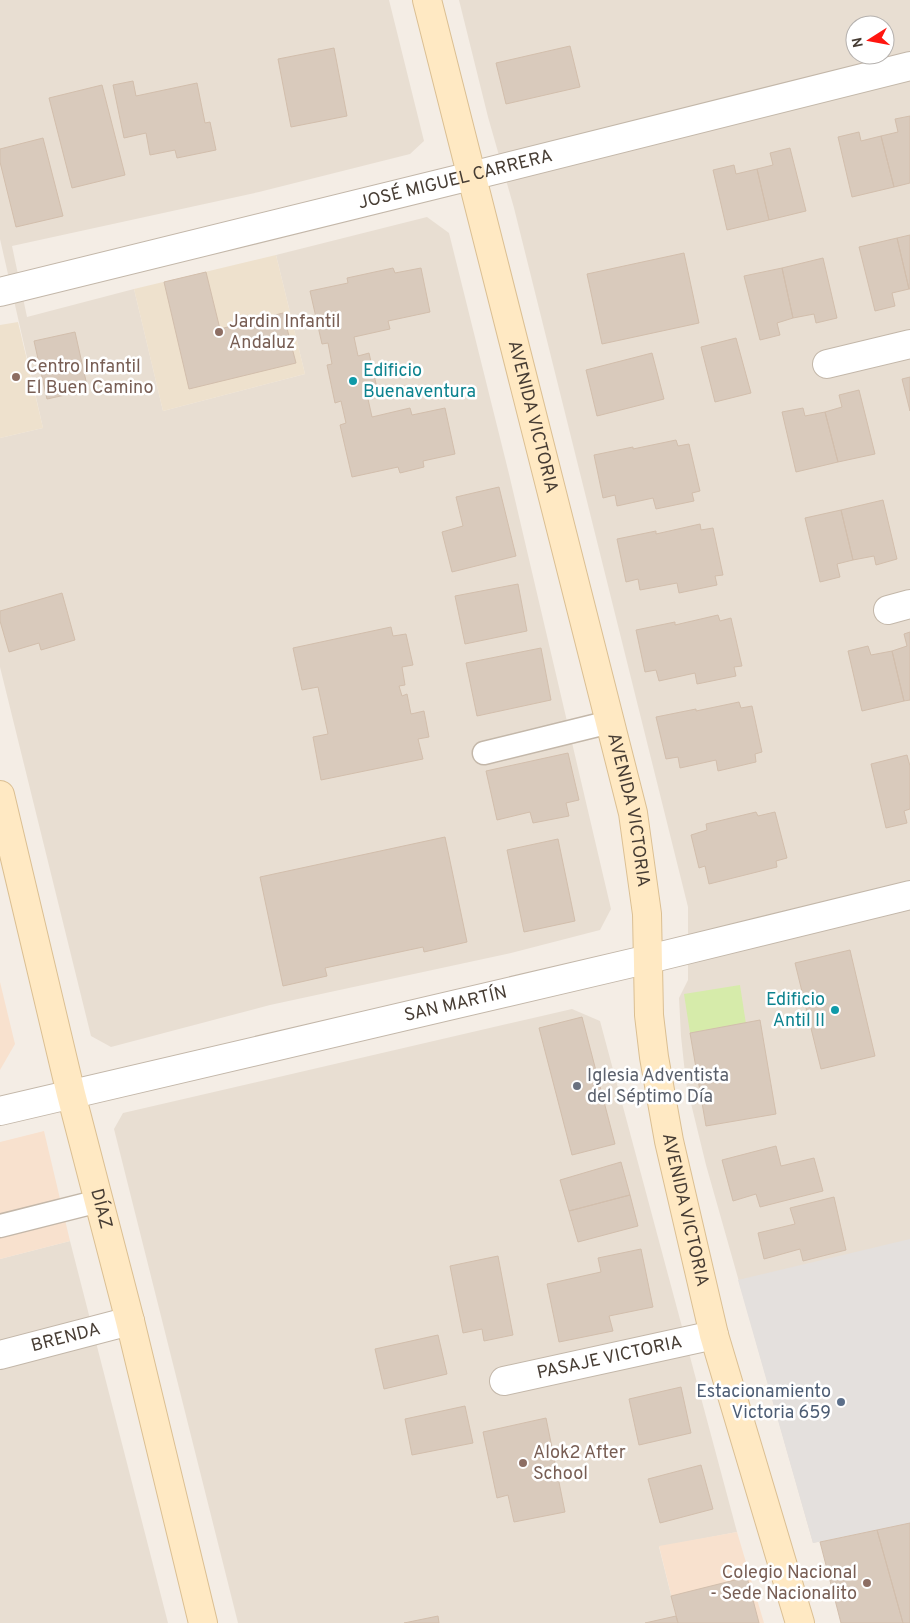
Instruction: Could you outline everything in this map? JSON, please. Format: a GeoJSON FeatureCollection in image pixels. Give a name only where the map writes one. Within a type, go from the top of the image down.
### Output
{"type":"FeatureCollection","features":[{"type":"Feature","properties":{"kind":"street","name":"AVENIDA VICTORIA"},"geometry":{"type":"LineString","coordinates":[[428,0],[633,813],[647,914],[649,1015],[654,1056],[670,1141],[714,1335],[800,1623]]}},
{"type":"Feature","properties":{"kind":"street","name":"JOSÉ MIGUEL CARRERA"},"geometry":{"type":"LineString","coordinates":[[0,292],[910,66]]}},
{"type":"Feature","properties":{"kind":"street"},"geometry":{"type":"LineString","coordinates":[[827,364],[910,344]]}},
{"type":"Feature","properties":{"kind":"street","name":"DÍAZ"},"geometry":{"type":"LineString","coordinates":[[0,795],[72,1094],[130,1321],[202,1623]]}},
{"type":"Feature","properties":{"kind":"street","name":"SAN MARTÍN"},"geometry":{"type":"LineString","coordinates":[[0,1111],[649,959],[910,895]]}},
{"type":"Feature","properties":{"kind":"street","name":"BRENDA"},"geometry":{"type":"LineString","coordinates":[[0,1355],[130,1321]]}},
{"type":"Feature","properties":{"kind":"street","name":"PASAJE VICTORIA"},"geometry":{"type":"LineString","coordinates":[[504,1381],[714,1335]]}},
{"type":"Feature","properties":{"kind":"lane"},"geometry":{"type":"LineString","coordinates":[[484,753],[610,722]]}},
{"type":"Feature","properties":{"kind":"lane"},"geometry":{"type":"LineString","coordinates":[[0,1226],[99,1201]]}},
{"type":"Feature","properties":{"kind":"shaded area"},"geometry":{"type":"Polygon","coordinates":[[[0,0],[389,0],[424,141],[410,154],[259,192],[12,246],[27,317],[134,289],[163,411],[305,374],[276,255],[427,217],[449,233],[509,474],[611,909],[600,930],[511,953],[270,1005],[111,1047],[91,1036],[0,667],[0,438],[43,428],[0,239],[0,0]]]}},
{"type":"Feature","properties":{"kind":"shaded area"},"geometry":{"type":"Polygon","coordinates":[[[459,0],[910,0],[910,1523],[813,1543],[706,1165],[686,1083],[679,998],[688,980],[688,907],[514,208],[488,117],[459,0]]]}},
{"type":"Feature","properties":{"kind":"shaded area","name":"Jardin Infantil Andaluz"},"geometry":{"type":"Polygon","coordinates":[[[276,255],[305,374],[163,411],[134,289],[276,255]]]}},
{"type":"Feature","properties":{"kind":"shaded area","name":"Centro Infantil El Buen Camino"},"geometry":{"type":"Polygon","coordinates":[[[18,322],[43,428],[0,438],[0,325],[18,322]]]}},
{"type":"Feature","properties":{"kind":"shaded area"},"geometry":{"type":"Polygon","coordinates":[[[0,982],[15,1044],[0,1070],[0,982]]]}},
{"type":"Feature","properties":{"kind":"shaded area"},"geometry":{"type":"Polygon","coordinates":[[[572,1009],[600,1021],[737,1532],[659,1547],[678,1623],[439,1623],[438,1617],[404,1623],[238,1623],[114,1129],[123,1113],[572,1009]]]}},
{"type":"Feature","properties":{"kind":"shaded area"},"geometry":{"type":"Polygon","coordinates":[[[44,1131],[70,1241],[0,1259],[0,1142],[44,1131]]]}},
{"type":"Feature","properties":{"kind":"shaded area","name":"Estacionamiento Victoria 659"},"geometry":{"type":"Polygon","coordinates":[[[910,1239],[910,1523],[813,1543],[738,1280],[910,1239]]]}},
{"type":"Feature","properties":{"kind":"shaded area"},"geometry":{"type":"Polygon","coordinates":[[[70,1241],[168,1623],[0,1623],[0,1259],[70,1241]]]}},
{"type":"Feature","properties":{"kind":"shaded area"},"geometry":{"type":"Polygon","coordinates":[[[737,1532],[764,1623],[678,1623],[659,1546],[737,1532]]]}},
{"type":"Feature","properties":{"kind":"green space"},"geometry":{"type":"Polygon","coordinates":[[[740,985],[746,1024],[690,1033],[684,994],[740,985]]]}},
{"type":"Feature","properties":{"kind":"building"},"geometry":{"type":"Polygon","coordinates":[[[570,46],[580,87],[506,104],[496,63],[570,46]]]}},
{"type":"Feature","properties":{"kind":"building"},"geometry":{"type":"Polygon","coordinates":[[[334,48],[347,116],[291,127],[278,59],[334,48]]]}},
{"type":"Feature","properties":{"kind":"building"},"geometry":{"type":"Polygon","coordinates":[[[133,81],[136,96],[197,83],[205,123],[210,122],[216,150],[177,158],[175,150],[150,155],[146,133],[124,138],[113,85],[133,81]]]}},
{"type":"Feature","properties":{"kind":"building"},"geometry":{"type":"Polygon","coordinates":[[[102,85],[125,175],[72,188],[49,98],[102,85]]]}},
{"type":"Feature","properties":{"kind":"building"},"geometry":{"type":"Polygon","coordinates":[[[910,116],[910,183],[894,187],[881,136],[898,132],[895,119],[910,116]]]}},
{"type":"Feature","properties":{"kind":"building"},"geometry":{"type":"Polygon","coordinates":[[[859,132],[861,141],[881,136],[894,187],[852,197],[838,137],[859,132]]]}},
{"type":"Feature","properties":{"kind":"building"},"geometry":{"type":"Polygon","coordinates":[[[43,138],[63,216],[16,227],[0,162],[0,149],[43,138]]]}},
{"type":"Feature","properties":{"kind":"building"},"geometry":{"type":"Polygon","coordinates":[[[790,148],[806,211],[769,220],[757,169],[773,165],[770,153],[790,148]]]}},
{"type":"Feature","properties":{"kind":"building"},"geometry":{"type":"Polygon","coordinates":[[[734,165],[736,174],[757,169],[769,220],[727,230],[713,170],[734,165]]]}},
{"type":"Feature","properties":{"kind":"building"},"geometry":{"type":"Polygon","coordinates":[[[910,235],[910,289],[909,289],[897,238],[910,235]]]}},
{"type":"Feature","properties":{"kind":"building"},"geometry":{"type":"Polygon","coordinates":[[[897,238],[909,289],[892,293],[895,306],[875,311],[859,247],[897,238]]]}},
{"type":"Feature","properties":{"kind":"building"},"geometry":{"type":"Polygon","coordinates":[[[684,253],[699,323],[602,344],[587,274],[684,253]]]}},
{"type":"Feature","properties":{"kind":"building"},"geometry":{"type":"Polygon","coordinates":[[[823,258],[837,318],[816,323],[814,314],[793,318],[782,268],[823,258]]]}},
{"type":"Feature","properties":{"kind":"building","name":"Edificio Buenaventura"},"geometry":{"type":"Polygon","coordinates":[[[393,268],[395,273],[421,268],[430,312],[388,321],[390,329],[354,337],[358,356],[369,353],[379,397],[368,399],[372,417],[410,408],[412,415],[445,408],[455,454],[423,461],[424,467],[400,473],[398,467],[352,477],[340,425],[346,423],[341,401],[335,403],[327,365],[332,364],[328,343],[322,344],[310,291],[348,283],[347,278],[393,268]]]}},
{"type":"Feature","properties":{"kind":"building"},"geometry":{"type":"Polygon","coordinates":[[[782,268],[793,318],[777,323],[780,335],[760,340],[744,276],[782,268]]]}},
{"type":"Feature","properties":{"kind":"building"},"geometry":{"type":"Polygon","coordinates":[[[206,272],[220,329],[283,313],[296,363],[189,389],[164,282],[206,272]]]}},
{"type":"Feature","properties":{"kind":"building"},"geometry":{"type":"Polygon","coordinates":[[[75,332],[88,390],[47,399],[34,341],[75,332]]]}},
{"type":"Feature","properties":{"kind":"building"},"geometry":{"type":"Polygon","coordinates":[[[736,338],[751,393],[715,402],[701,347],[736,338]]]}},
{"type":"Feature","properties":{"kind":"building"},"geometry":{"type":"Polygon","coordinates":[[[652,353],[664,399],[597,416],[586,370],[652,353]]]}},
{"type":"Feature","properties":{"kind":"building"},"geometry":{"type":"Polygon","coordinates":[[[910,377],[910,411],[902,379],[910,377]]]}},
{"type":"Feature","properties":{"kind":"building"},"geometry":{"type":"Polygon","coordinates":[[[859,390],[875,454],[838,462],[825,412],[842,407],[839,395],[859,390]]]}},
{"type":"Feature","properties":{"kind":"building"},"geometry":{"type":"Polygon","coordinates":[[[803,408],[805,416],[825,412],[838,462],[796,472],[782,412],[803,408]]]}},
{"type":"Feature","properties":{"kind":"building"},"geometry":{"type":"Polygon","coordinates":[[[676,440],[678,446],[689,444],[700,491],[692,493],[694,501],[656,509],[653,498],[617,506],[615,495],[603,498],[594,455],[676,440]]]}},
{"type":"Feature","properties":{"kind":"building"},"geometry":{"type":"Polygon","coordinates":[[[499,487],[516,556],[452,572],[442,532],[463,526],[456,497],[499,487]]]}},
{"type":"Feature","properties":{"kind":"building"},"geometry":{"type":"Polygon","coordinates":[[[883,500],[897,559],[876,565],[874,556],[853,560],[841,510],[883,500]]]}},
{"type":"Feature","properties":{"kind":"building"},"geometry":{"type":"Polygon","coordinates":[[[841,510],[853,560],[837,564],[840,577],[820,582],[805,518],[841,510]]]}},
{"type":"Feature","properties":{"kind":"building"},"geometry":{"type":"Polygon","coordinates":[[[700,524],[701,530],[713,528],[723,575],[715,576],[717,585],[679,593],[677,583],[640,590],[638,579],[626,582],[617,539],[656,531],[656,534],[700,524]]]}},
{"type":"Feature","properties":{"kind":"building"},"geometry":{"type":"Polygon","coordinates":[[[518,584],[527,631],[465,644],[455,596],[518,584]]]}},
{"type":"Feature","properties":{"kind":"building"},"geometry":{"type":"Polygon","coordinates":[[[62,593],[75,640],[41,650],[39,643],[9,652],[0,621],[0,611],[62,593]]]}},
{"type":"Feature","properties":{"kind":"building"},"geometry":{"type":"Polygon","coordinates":[[[718,615],[720,621],[731,618],[742,666],[734,667],[736,676],[697,684],[695,673],[659,681],[656,670],[645,672],[636,630],[675,622],[675,625],[718,615]]]}},
{"type":"Feature","properties":{"kind":"building"},"geometry":{"type":"Polygon","coordinates":[[[391,627],[393,636],[406,634],[413,665],[402,667],[405,685],[399,686],[402,696],[407,694],[411,714],[424,711],[429,737],[418,739],[423,759],[321,780],[313,737],[328,734],[318,687],[302,690],[293,648],[391,627]]]}},
{"type":"Feature","properties":{"kind":"building"},"geometry":{"type":"Polygon","coordinates":[[[910,632],[910,700],[904,701],[892,651],[907,646],[904,634],[910,632]]]}},
{"type":"Feature","properties":{"kind":"building"},"geometry":{"type":"Polygon","coordinates":[[[868,646],[871,655],[892,651],[904,701],[862,711],[848,651],[868,646]]]}},
{"type":"Feature","properties":{"kind":"building"},"geometry":{"type":"Polygon","coordinates":[[[541,648],[551,700],[477,716],[466,663],[541,648]]]}},
{"type":"Feature","properties":{"kind":"building"},"geometry":{"type":"Polygon","coordinates":[[[739,702],[741,708],[752,706],[762,752],[755,754],[756,762],[718,771],[716,760],[680,768],[678,757],[666,759],[656,717],[739,702]]]}},
{"type":"Feature","properties":{"kind":"building"},"geometry":{"type":"Polygon","coordinates":[[[568,753],[579,800],[566,803],[569,816],[533,823],[530,812],[497,820],[486,771],[568,753]]]}},
{"type":"Feature","properties":{"kind":"building"},"geometry":{"type":"Polygon","coordinates":[[[907,755],[910,766],[910,809],[904,811],[907,823],[886,828],[871,764],[907,755]]]}},
{"type":"Feature","properties":{"kind":"building"},"geometry":{"type":"Polygon","coordinates":[[[756,812],[758,816],[775,812],[787,858],[776,861],[777,867],[709,884],[705,866],[699,868],[691,835],[707,830],[706,824],[756,812]]]}},
{"type":"Feature","properties":{"kind":"building"},"geometry":{"type":"Polygon","coordinates":[[[445,837],[467,942],[424,952],[423,947],[325,968],[327,976],[283,986],[260,877],[445,837]]]}},
{"type":"Feature","properties":{"kind":"building"},"geometry":{"type":"Polygon","coordinates":[[[558,839],[575,921],[524,932],[507,850],[558,839]]]}},
{"type":"Feature","properties":{"kind":"building","name":"Edificio Antil II"},"geometry":{"type":"Polygon","coordinates":[[[850,950],[875,1056],[821,1069],[795,963],[850,950]]]}},
{"type":"Feature","properties":{"kind":"building","name":"Iglesia Adventista del Séptimo Día"},"geometry":{"type":"Polygon","coordinates":[[[582,1017],[615,1144],[572,1155],[539,1028],[582,1017]]]}},
{"type":"Feature","properties":{"kind":"building"},"geometry":{"type":"Polygon","coordinates":[[[760,1020],[776,1114],[706,1126],[690,1033],[760,1020]]]}},
{"type":"Feature","properties":{"kind":"building"},"geometry":{"type":"Polygon","coordinates":[[[776,1146],[781,1166],[814,1158],[823,1191],[760,1207],[756,1194],[733,1201],[722,1160],[776,1146]]]}},
{"type":"Feature","properties":{"kind":"building"},"geometry":{"type":"Polygon","coordinates":[[[621,1162],[630,1195],[569,1211],[560,1180],[621,1162]]]}},
{"type":"Feature","properties":{"kind":"building"},"geometry":{"type":"Polygon","coordinates":[[[630,1195],[638,1226],[578,1242],[569,1211],[630,1195]]]}},
{"type":"Feature","properties":{"kind":"building"},"geometry":{"type":"Polygon","coordinates":[[[834,1197],[846,1250],[803,1261],[800,1249],[764,1259],[758,1233],[795,1224],[790,1208],[834,1197]]]}},
{"type":"Feature","properties":{"kind":"building"},"geometry":{"type":"Polygon","coordinates":[[[641,1249],[653,1307],[609,1316],[613,1331],[559,1342],[547,1284],[601,1272],[598,1258],[641,1249]]]}},
{"type":"Feature","properties":{"kind":"building"},"geometry":{"type":"Polygon","coordinates":[[[498,1256],[513,1335],[484,1341],[482,1329],[463,1333],[450,1266],[498,1256]]]}},
{"type":"Feature","properties":{"kind":"building"},"geometry":{"type":"Polygon","coordinates":[[[438,1335],[447,1374],[384,1389],[375,1349],[438,1335]]]}},
{"type":"Feature","properties":{"kind":"building"},"geometry":{"type":"Polygon","coordinates":[[[681,1387],[691,1433],[639,1445],[629,1399],[681,1387]]]}},
{"type":"Feature","properties":{"kind":"building"},"geometry":{"type":"Polygon","coordinates":[[[465,1406],[473,1443],[412,1455],[405,1419],[465,1406]]]}},
{"type":"Feature","properties":{"kind":"building","name":"Alok2 After School"},"geometry":{"type":"Polygon","coordinates":[[[546,1418],[565,1512],[514,1522],[508,1495],[497,1498],[483,1432],[546,1418]]]}},
{"type":"Feature","properties":{"kind":"building"},"geometry":{"type":"Polygon","coordinates":[[[701,1465],[713,1509],[660,1523],[648,1479],[701,1465]]]}},
{"type":"Feature","properties":{"kind":"building"},"geometry":{"type":"Polygon","coordinates":[[[910,1523],[910,1623],[903,1623],[877,1530],[910,1523]]]}},
{"type":"Feature","properties":{"kind":"building","name":"Colegio Nacional - Sede Nacionalito"},"geometry":{"type":"Polygon","coordinates":[[[877,1530],[903,1623],[841,1623],[820,1542],[877,1530]]]}},
{"type":"Feature","properties":{"kind":"building"},"geometry":{"type":"Polygon","coordinates":[[[747,1577],[759,1623],[678,1623],[671,1596],[747,1577]]]}},
{"type":"Feature","properties":{"kind":"building"},"geometry":{"type":"Polygon","coordinates":[[[438,1616],[439,1623],[404,1623],[438,1616]]]}},
{"type":"Feature","properties":{"kind":"building"},"geometry":{"type":"Polygon","coordinates":[[[676,1616],[678,1623],[645,1623],[676,1616]]]}},
{"type":"Feature","properties":{"kind":"place","name":"Jardin Infantil Andaluz"},"geometry":{"type":"Point","coordinates":[219,332]}},
{"type":"Feature","properties":{"kind":"place","name":"Centro Infantil El Buen Camino"},"geometry":{"type":"Point","coordinates":[16,377]}},
{"type":"Feature","properties":{"kind":"place","name":"Edificio Buenaventura"},"geometry":{"type":"Point","coordinates":[353,381]}},
{"type":"Feature","properties":{"kind":"place","name":"Edificio Antil II"},"geometry":{"type":"Point","coordinates":[835,1010]}},
{"type":"Feature","properties":{"kind":"place","name":"Iglesia Adventista del Séptimo Día"},"geometry":{"type":"Point","coordinates":[577,1086]}},
{"type":"Feature","properties":{"kind":"place","name":"Estacionamiento Victoria 659"},"geometry":{"type":"Point","coordinates":[841,1402]}},
{"type":"Feature","properties":{"kind":"place","name":"Alok2 After School"},"geometry":{"type":"Point","coordinates":[523,1463]}},
{"type":"Feature","properties":{"kind":"place","name":"Colegio Nacional - Sede Nacionalito"},"geometry":{"type":"Point","coordinates":[867,1583]}}]}
